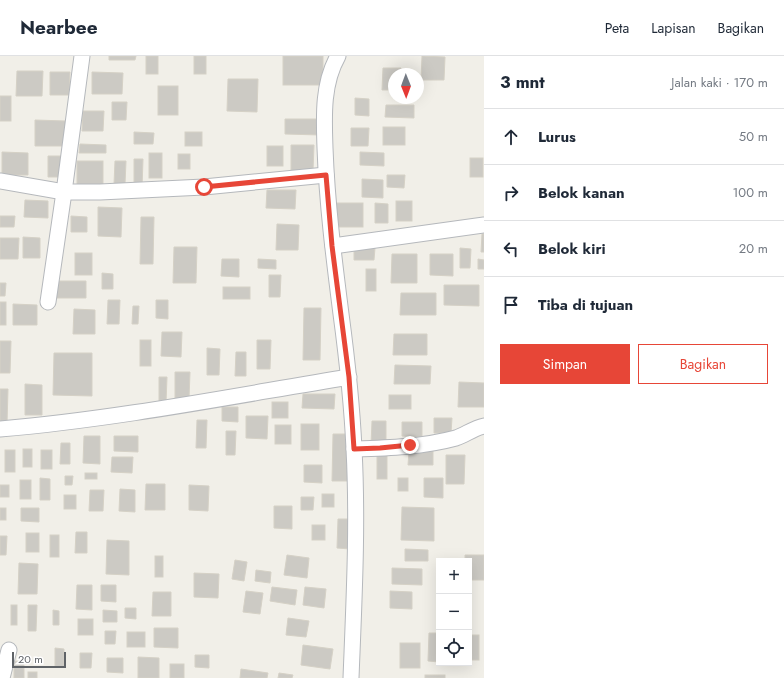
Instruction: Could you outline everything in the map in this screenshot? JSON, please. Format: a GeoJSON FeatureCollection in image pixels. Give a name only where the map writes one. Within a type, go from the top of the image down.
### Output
{"type":"FeatureCollection","features":[{"type":"Feature","properties":{"kind":"street"},"geometry":{"type":"LineString","coordinates":[[48,302],[82,56]]}},
{"type":"Feature","properties":{"kind":"street"},"geometry":{"type":"LineString","coordinates":[[338,56],[328,82],[324,114],[326,175],[332,246],[349,377],[354,449],[356,542],[351,678]]}},
{"type":"Feature","properties":{"kind":"street"},"geometry":{"type":"LineString","coordinates":[[0,181],[64,192],[100,192],[204,187],[326,175]]}},
{"type":"Feature","properties":{"kind":"street"},"geometry":{"type":"LineString","coordinates":[[332,246],[484,225]]}},
{"type":"Feature","properties":{"kind":"street"},"geometry":{"type":"LineString","coordinates":[[0,429],[40,426],[148,411],[349,377]]}},
{"type":"Feature","properties":{"kind":"street"},"geometry":{"type":"LineString","coordinates":[[354,449],[380,448],[435,442],[456,438],[484,426]]}},
{"type":"Feature","properties":{"kind":"street"},"geometry":{"type":"LineString","coordinates":[[2,678],[9,650]]}},
{"type":"Feature","properties":{"kind":"building"},"geometry":{"type":"Polygon","coordinates":[[[109,56],[136,56],[135,60],[109,60],[109,56]]]}},
{"type":"Feature","properties":{"kind":"building"},"geometry":{"type":"Polygon","coordinates":[[[146,56],[158,56],[158,74],[146,74],[146,56]]]}},
{"type":"Feature","properties":{"kind":"building"},"geometry":{"type":"Polygon","coordinates":[[[194,56],[206,56],[206,74],[194,74],[194,56]]]}},
{"type":"Feature","properties":{"kind":"building"},"geometry":{"type":"Polygon","coordinates":[[[283,56],[323,56],[323,85],[283,85],[283,56]]]}},
{"type":"Feature","properties":{"kind":"building"},"geometry":{"type":"Polygon","coordinates":[[[422,56],[445,57],[444,80],[424,80],[424,68],[422,68],[422,56]]]}},
{"type":"Feature","properties":{"kind":"building"},"geometry":{"type":"Polygon","coordinates":[[[383,68],[388,68],[388,90],[382,90],[383,68]]]}},
{"type":"Feature","properties":{"kind":"building"},"geometry":{"type":"Polygon","coordinates":[[[17,71],[43,71],[42,96],[16,96],[17,71]]]}},
{"type":"Feature","properties":{"kind":"building"},"geometry":{"type":"Polygon","coordinates":[[[50,72],[70,72],[69,95],[50,95],[50,72]]]}},
{"type":"Feature","properties":{"kind":"building"},"geometry":{"type":"Polygon","coordinates":[[[92,72],[123,73],[122,94],[92,94],[92,72]]]}},
{"type":"Feature","properties":{"kind":"building"},"geometry":{"type":"Polygon","coordinates":[[[228,79],[258,79],[257,112],[227,111],[228,79]]]}},
{"type":"Feature","properties":{"kind":"building"},"geometry":{"type":"Polygon","coordinates":[[[158,86],[178,86],[178,115],[158,115],[158,86]]]}},
{"type":"Feature","properties":{"kind":"building"},"geometry":{"type":"Polygon","coordinates":[[[0,96],[11,96],[11,121],[0,121],[0,96]]]}},
{"type":"Feature","properties":{"kind":"building"},"geometry":{"type":"Polygon","coordinates":[[[355,98],[369,99],[369,116],[355,115],[355,98]]]}},
{"type":"Feature","properties":{"kind":"building"},"geometry":{"type":"Polygon","coordinates":[[[112,102],[127,102],[126,120],[112,120],[112,102]]]}},
{"type":"Feature","properties":{"kind":"building"},"geometry":{"type":"Polygon","coordinates":[[[386,105],[414,105],[414,118],[385,117],[386,105]]]}},
{"type":"Feature","properties":{"kind":"building"},"geometry":{"type":"Polygon","coordinates":[[[83,111],[104,111],[103,131],[82,131],[83,111]]]}},
{"type":"Feature","properties":{"kind":"building"},"geometry":{"type":"Polygon","coordinates":[[[285,119],[320,119],[320,135],[285,134],[285,119]]]}},
{"type":"Feature","properties":{"kind":"building"},"geometry":{"type":"Polygon","coordinates":[[[35,120],[66,121],[66,146],[35,146],[35,120]]]}},
{"type":"Feature","properties":{"kind":"building"},"geometry":{"type":"Polygon","coordinates":[[[383,127],[405,127],[405,145],[383,145],[383,127]]]}},
{"type":"Feature","properties":{"kind":"building"},"geometry":{"type":"Polygon","coordinates":[[[351,128],[369,128],[368,146],[351,146],[351,128]]]}},
{"type":"Feature","properties":{"kind":"building"},"geometry":{"type":"Polygon","coordinates":[[[134,132],[154,133],[153,144],[134,144],[134,132]]]}},
{"type":"Feature","properties":{"kind":"building"},"geometry":{"type":"Polygon","coordinates":[[[185,132],[202,132],[202,146],[185,146],[185,132]]]}},
{"type":"Feature","properties":{"kind":"building"},"geometry":{"type":"Polygon","coordinates":[[[80,144],[106,145],[106,153],[79,153],[80,144]]]}},
{"type":"Feature","properties":{"kind":"building"},"geometry":{"type":"Polygon","coordinates":[[[291,145],[314,145],[313,171],[291,171],[291,145]]]}},
{"type":"Feature","properties":{"kind":"building"},"geometry":{"type":"Polygon","coordinates":[[[267,146],[283,146],[283,166],[267,166],[267,146]]]}},
{"type":"Feature","properties":{"kind":"building"},"geometry":{"type":"Polygon","coordinates":[[[2,152],[28,153],[28,175],[2,175],[2,152]]]}},
{"type":"Feature","properties":{"kind":"building"},"geometry":{"type":"Polygon","coordinates":[[[360,152],[384,153],[384,166],[360,165],[360,152]]]}},
{"type":"Feature","properties":{"kind":"building"},"geometry":{"type":"Polygon","coordinates":[[[149,153],[162,153],[162,178],[149,178],[149,153]]]}},
{"type":"Feature","properties":{"kind":"building"},"geometry":{"type":"Polygon","coordinates":[[[178,154],[190,154],[190,169],[178,169],[178,154]]]}},
{"type":"Feature","properties":{"kind":"building"},"geometry":{"type":"Polygon","coordinates":[[[48,156],[64,156],[63,177],[48,177],[48,156]]]}},
{"type":"Feature","properties":{"kind":"building"},"geometry":{"type":"Polygon","coordinates":[[[470,158],[483,158],[483,177],[470,177],[470,158]]]}},
{"type":"Feature","properties":{"kind":"building"},"geometry":{"type":"Polygon","coordinates":[[[134,159],[143,159],[142,188],[134,188],[134,159]]]}},
{"type":"Feature","properties":{"kind":"building"},"geometry":{"type":"Polygon","coordinates":[[[77,161],[103,161],[103,185],[77,185],[77,161]]]}},
{"type":"Feature","properties":{"kind":"building"},"geometry":{"type":"Polygon","coordinates":[[[115,161],[126,161],[125,184],[114,184],[115,161]]]}},
{"type":"Feature","properties":{"kind":"building"},"geometry":{"type":"Polygon","coordinates":[[[387,175],[405,175],[404,188],[387,187],[387,175]]]}},
{"type":"Feature","properties":{"kind":"building"},"geometry":{"type":"Polygon","coordinates":[[[362,179],[383,180],[383,198],[362,197],[362,179]]]}},
{"type":"Feature","properties":{"kind":"building"},"geometry":{"type":"Polygon","coordinates":[[[267,190],[296,190],[295,209],[266,208],[267,190]]]}},
{"type":"Feature","properties":{"kind":"building"},"geometry":{"type":"Polygon","coordinates":[[[25,200],[48,201],[48,218],[24,217],[25,200]]]}},
{"type":"Feature","properties":{"kind":"building"},"geometry":{"type":"Polygon","coordinates":[[[396,201],[412,201],[412,221],[396,221],[396,201]]]}},
{"type":"Feature","properties":{"kind":"building"},"geometry":{"type":"Polygon","coordinates":[[[336,203],[363,203],[363,227],[336,227],[336,203]]]}},
{"type":"Feature","properties":{"kind":"building"},"geometry":{"type":"Polygon","coordinates":[[[375,203],[388,204],[388,223],[375,223],[375,203]]]}},
{"type":"Feature","properties":{"kind":"building"},"geometry":{"type":"Polygon","coordinates":[[[98,207],[122,208],[121,237],[98,236],[98,207]]]}},
{"type":"Feature","properties":{"kind":"building"},"geometry":{"type":"Polygon","coordinates":[[[0,216],[15,216],[14,227],[0,227],[0,216]]]}},
{"type":"Feature","properties":{"kind":"building"},"geometry":{"type":"Polygon","coordinates":[[[71,216],[87,217],[87,232],[71,232],[71,216]]]}},
{"type":"Feature","properties":{"kind":"building"},"geometry":{"type":"Polygon","coordinates":[[[141,217],[154,217],[153,264],[140,264],[141,217]]]}},
{"type":"Feature","properties":{"kind":"building"},"geometry":{"type":"Polygon","coordinates":[[[277,224],[299,225],[298,250],[276,250],[277,224]]]}},
{"type":"Feature","properties":{"kind":"building"},"geometry":{"type":"Polygon","coordinates":[[[482,234],[484,234],[484,252],[481,252],[482,234]]]}},
{"type":"Feature","properties":{"kind":"building"},"geometry":{"type":"Polygon","coordinates":[[[23,237],[40,238],[40,258],[23,258],[23,237]]]}},
{"type":"Feature","properties":{"kind":"building"},"geometry":{"type":"Polygon","coordinates":[[[0,238],[19,238],[18,259],[0,259],[0,238]]]}},
{"type":"Feature","properties":{"kind":"building"},"geometry":{"type":"Polygon","coordinates":[[[174,247],[197,247],[196,283],[173,283],[174,247]]]}},
{"type":"Feature","properties":{"kind":"building"},"geometry":{"type":"Polygon","coordinates":[[[354,248],[375,248],[374,260],[354,260],[354,248]]]}},
{"type":"Feature","properties":{"kind":"building"},"geometry":{"type":"Polygon","coordinates":[[[460,248],[471,249],[470,268],[460,268],[460,248]]]}},
{"type":"Feature","properties":{"kind":"building"},"geometry":{"type":"Polygon","coordinates":[[[75,253],[92,253],[92,275],[75,275],[75,253]]]}},
{"type":"Feature","properties":{"kind":"building"},"geometry":{"type":"Polygon","coordinates":[[[392,254],[417,254],[417,283],[391,283],[392,254]]]}},
{"type":"Feature","properties":{"kind":"building"},"geometry":{"type":"Polygon","coordinates":[[[430,254],[453,254],[453,276],[430,275],[430,254]]]}},
{"type":"Feature","properties":{"kind":"building"},"geometry":{"type":"Polygon","coordinates":[[[222,259],[239,259],[239,277],[221,276],[222,259]]]}},
{"type":"Feature","properties":{"kind":"building"},"geometry":{"type":"Polygon","coordinates":[[[258,259],[276,260],[276,269],[258,268],[258,259]]]}},
{"type":"Feature","properties":{"kind":"building"},"geometry":{"type":"Polygon","coordinates":[[[478,259],[484,260],[484,269],[478,269],[478,259]]]}},
{"type":"Feature","properties":{"kind":"building"},"geometry":{"type":"Polygon","coordinates":[[[366,269],[376,269],[376,291],[366,291],[366,269]]]}},
{"type":"Feature","properties":{"kind":"building"},"geometry":{"type":"Polygon","coordinates":[[[102,273],[113,274],[113,289],[102,289],[102,273]]]}},
{"type":"Feature","properties":{"kind":"building"},"geometry":{"type":"Polygon","coordinates":[[[269,275],[281,275],[280,297],[269,297],[269,275]]]}},
{"type":"Feature","properties":{"kind":"building"},"geometry":{"type":"Polygon","coordinates":[[[57,281],[86,281],[86,298],[56,298],[57,281]]]}},
{"type":"Feature","properties":{"kind":"building"},"geometry":{"type":"Polygon","coordinates":[[[0,283],[6,283],[5,296],[0,296],[0,283]]]}},
{"type":"Feature","properties":{"kind":"building"},"geometry":{"type":"Polygon","coordinates":[[[444,285],[479,285],[479,306],[444,305],[444,285]]]}},
{"type":"Feature","properties":{"kind":"building"},"geometry":{"type":"Polygon","coordinates":[[[223,287],[250,287],[250,299],[223,299],[223,287]]]}},
{"type":"Feature","properties":{"kind":"building"},"geometry":{"type":"Polygon","coordinates":[[[401,293],[436,293],[436,315],[400,315],[401,293]]]}},
{"type":"Feature","properties":{"kind":"building"},"geometry":{"type":"Polygon","coordinates":[[[108,300],[120,300],[119,324],[107,324],[108,300]]]}},
{"type":"Feature","properties":{"kind":"building"},"geometry":{"type":"Polygon","coordinates":[[[156,300],[168,300],[168,319],[156,318],[156,300]]]}},
{"type":"Feature","properties":{"kind":"building"},"geometry":{"type":"Polygon","coordinates":[[[0,302],[6,302],[6,325],[0,325],[0,302]]]}},
{"type":"Feature","properties":{"kind":"building"},"geometry":{"type":"Polygon","coordinates":[[[13,304],[37,305],[37,325],[13,325],[13,304]]]}},
{"type":"Feature","properties":{"kind":"building"},"geometry":{"type":"Polygon","coordinates":[[[133,306],[139,306],[138,324],[132,324],[133,306]]]}},
{"type":"Feature","properties":{"kind":"building"},"geometry":{"type":"Polygon","coordinates":[[[304,308],[321,308],[320,360],[303,360],[304,308]]]}},
{"type":"Feature","properties":{"kind":"building"},"geometry":{"type":"Polygon","coordinates":[[[74,309],[95,310],[95,334],[73,334],[74,309]]]}},
{"type":"Feature","properties":{"kind":"building"},"geometry":{"type":"Polygon","coordinates":[[[162,332],[182,332],[181,357],[161,356],[162,332]]]}},
{"type":"Feature","properties":{"kind":"building"},"geometry":{"type":"Polygon","coordinates":[[[394,334],[427,334],[427,355],[393,355],[394,334]]]}},
{"type":"Feature","properties":{"kind":"building"},"geometry":{"type":"Polygon","coordinates":[[[140,340],[151,340],[151,366],[140,366],[140,340]]]}},
{"type":"Feature","properties":{"kind":"building"},"geometry":{"type":"Polygon","coordinates":[[[257,340],[271,340],[270,369],[257,369],[257,340]]]}},
{"type":"Feature","properties":{"kind":"building"},"geometry":{"type":"Polygon","coordinates":[[[0,341],[11,341],[10,373],[0,373],[0,341]]]}},
{"type":"Feature","properties":{"kind":"building"},"geometry":{"type":"Polygon","coordinates":[[[207,348],[220,349],[219,375],[207,375],[207,348]]]}},
{"type":"Feature","properties":{"kind":"building"},"geometry":{"type":"Polygon","coordinates":[[[236,352],[246,352],[246,376],[235,376],[236,352]]]}},
{"type":"Feature","properties":{"kind":"building"},"geometry":{"type":"Polygon","coordinates":[[[54,353],[92,353],[92,396],[53,395],[54,353]]]}},
{"type":"Feature","properties":{"kind":"building"},"geometry":{"type":"Polygon","coordinates":[[[395,365],[431,366],[430,384],[394,384],[395,365]]]}},
{"type":"Feature","properties":{"kind":"building"},"geometry":{"type":"Polygon","coordinates":[[[175,372],[190,372],[189,399],[175,399],[175,372]]]}},
{"type":"Feature","properties":{"kind":"building"},"geometry":{"type":"Polygon","coordinates":[[[159,377],[167,377],[166,403],[159,403],[159,377]]]}},
{"type":"Feature","properties":{"kind":"building"},"geometry":{"type":"Polygon","coordinates":[[[459,382],[484,383],[484,407],[458,407],[459,382]]]}},
{"type":"Feature","properties":{"kind":"building"},"geometry":{"type":"Polygon","coordinates":[[[25,384],[42,385],[42,415],[25,415],[25,384]]]}},
{"type":"Feature","properties":{"kind":"building"},"geometry":{"type":"Polygon","coordinates":[[[0,389],[8,389],[7,424],[0,424],[0,389]]]}},
{"type":"Feature","properties":{"kind":"building"},"geometry":{"type":"Polygon","coordinates":[[[303,394],[335,394],[334,409],[302,408],[303,394]]]}},
{"type":"Feature","properties":{"kind":"building"},"geometry":{"type":"Polygon","coordinates":[[[389,395],[411,395],[411,409],[389,409],[389,395]]]}},
{"type":"Feature","properties":{"kind":"building"},"geometry":{"type":"Polygon","coordinates":[[[272,402],[288,402],[288,418],[272,418],[272,402]]]}},
{"type":"Feature","properties":{"kind":"building"},"geometry":{"type":"Polygon","coordinates":[[[222,407],[238,407],[238,422],[222,421],[222,407]]]}},
{"type":"Feature","properties":{"kind":"building"},"geometry":{"type":"Polygon","coordinates":[[[246,416],[268,416],[267,439],[246,438],[246,416]]]}},
{"type":"Feature","properties":{"kind":"building"},"geometry":{"type":"Polygon","coordinates":[[[434,418],[452,418],[451,433],[434,433],[434,418]]]}},
{"type":"Feature","properties":{"kind":"building"},"geometry":{"type":"Polygon","coordinates":[[[197,420],[207,420],[206,448],[196,448],[197,420]]]}},
{"type":"Feature","properties":{"kind":"building"},"geometry":{"type":"Polygon","coordinates":[[[372,421],[386,421],[386,445],[371,445],[372,421]]]}},
{"type":"Feature","properties":{"kind":"building"},"geometry":{"type":"Polygon","coordinates":[[[402,422],[422,422],[422,437],[402,436],[402,422]]]}},
{"type":"Feature","properties":{"kind":"building"},"geometry":{"type":"Polygon","coordinates":[[[301,424],[319,424],[319,450],[301,450],[301,424]]]}},
{"type":"Feature","properties":{"kind":"building"},"geometry":{"type":"Polygon","coordinates":[[[275,425],[291,425],[291,444],[275,444],[275,425]]]}},
{"type":"Feature","properties":{"kind":"building"},"geometry":{"type":"Polygon","coordinates":[[[226,431],[236,431],[235,455],[226,455],[226,431]]]}},
{"type":"Feature","properties":{"kind":"building"},"geometry":{"type":"Polygon","coordinates":[[[333,434],[349,434],[348,481],[332,481],[333,434]]]}},
{"type":"Feature","properties":{"kind":"building"},"geometry":{"type":"Polygon","coordinates":[[[84,436],[100,436],[100,464],[83,463],[84,436]]]}},
{"type":"Feature","properties":{"kind":"building"},"geometry":{"type":"Polygon","coordinates":[[[114,436],[138,436],[138,452],[114,451],[114,436]]]}},
{"type":"Feature","properties":{"kind":"building"},"geometry":{"type":"Polygon","coordinates":[[[61,443],[70,443],[70,464],[60,464],[61,443]]]}},
{"type":"Feature","properties":{"kind":"building"},"geometry":{"type":"Polygon","coordinates":[[[23,449],[32,449],[32,467],[23,467],[23,449]]]}},
{"type":"Feature","properties":{"kind":"building"},"geometry":{"type":"Polygon","coordinates":[[[5,450],[15,450],[15,472],[5,472],[5,450]]]}},
{"type":"Feature","properties":{"kind":"building"},"geometry":{"type":"Polygon","coordinates":[[[41,450],[52,450],[52,469],[41,469],[41,450]]]}},
{"type":"Feature","properties":{"kind":"building"},"geometry":{"type":"Polygon","coordinates":[[[409,451],[433,451],[433,465],[408,465],[409,451]]]}},
{"type":"Feature","properties":{"kind":"building"},"geometry":{"type":"Polygon","coordinates":[[[377,452],[387,452],[387,479],[377,479],[377,452]]]}},
{"type":"Feature","properties":{"kind":"building"},"geometry":{"type":"Polygon","coordinates":[[[446,455],[465,455],[464,484],[446,484],[446,455]]]}},
{"type":"Feature","properties":{"kind":"building"},"geometry":{"type":"Polygon","coordinates":[[[112,457],[133,457],[132,473],[111,472],[112,457]]]}},
{"type":"Feature","properties":{"kind":"building"},"geometry":{"type":"Polygon","coordinates":[[[304,465],[322,465],[322,483],[304,482],[304,465]]]}},
{"type":"Feature","properties":{"kind":"building"},"geometry":{"type":"Polygon","coordinates":[[[85,473],[97,473],[97,479],[85,479],[85,473]]]}},
{"type":"Feature","properties":{"kind":"building"},"geometry":{"type":"Polygon","coordinates":[[[65,476],[73,476],[72,485],[65,485],[65,476]]]}},
{"type":"Feature","properties":{"kind":"building"},"geometry":{"type":"Polygon","coordinates":[[[40,478],[50,479],[50,500],[40,500],[40,478]]]}},
{"type":"Feature","properties":{"kind":"building"},"geometry":{"type":"Polygon","coordinates":[[[398,478],[408,478],[408,491],[398,491],[398,478]]]}},
{"type":"Feature","properties":{"kind":"building"},"geometry":{"type":"Polygon","coordinates":[[[424,478],[443,478],[443,498],[424,497],[424,478]]]}},
{"type":"Feature","properties":{"kind":"building"},"geometry":{"type":"Polygon","coordinates":[[[20,480],[31,480],[31,499],[20,499],[20,480]]]}},
{"type":"Feature","properties":{"kind":"building"},"geometry":{"type":"Polygon","coordinates":[[[146,484],[165,484],[165,510],[145,510],[146,484]]]}},
{"type":"Feature","properties":{"kind":"building"},"geometry":{"type":"Polygon","coordinates":[[[0,485],[9,485],[9,497],[0,497],[0,485]]]}},
{"type":"Feature","properties":{"kind":"building"},"geometry":{"type":"Polygon","coordinates":[[[189,485],[209,486],[208,511],[189,510],[189,485]]]}},
{"type":"Feature","properties":{"kind":"building"},"geometry":{"type":"Polygon","coordinates":[[[120,489],[135,490],[135,512],[119,511],[120,489]]]}},
{"type":"Feature","properties":{"kind":"building"},"geometry":{"type":"Polygon","coordinates":[[[90,490],[104,490],[103,511],[89,511],[90,490]]]}},
{"type":"Feature","properties":{"kind":"building"},"geometry":{"type":"Polygon","coordinates":[[[322,494],[334,494],[334,507],[322,507],[322,494]]]}},
{"type":"Feature","properties":{"kind":"building"},"geometry":{"type":"Polygon","coordinates":[[[64,495],[76,495],[76,509],[64,509],[64,495]]]}},
{"type":"Feature","properties":{"kind":"building"},"geometry":{"type":"Polygon","coordinates":[[[301,497],[314,497],[313,510],[301,510],[301,497]]]}},
{"type":"Feature","properties":{"kind":"building"},"geometry":{"type":"Polygon","coordinates":[[[274,506],[292,506],[292,529],[274,528],[274,506]]]}},
{"type":"Feature","properties":{"kind":"building"},"geometry":{"type":"Polygon","coordinates":[[[402,507],[434,508],[434,541],[401,540],[402,507]]]}},
{"type":"Feature","properties":{"kind":"building"},"geometry":{"type":"Polygon","coordinates":[[[0,508],[6,508],[6,520],[0,520],[0,508]]]}},
{"type":"Feature","properties":{"kind":"building"},"geometry":{"type":"Polygon","coordinates":[[[21,508],[39,508],[39,522],[21,521],[21,508]]]}},
{"type":"Feature","properties":{"kind":"building"},"geometry":{"type":"Polygon","coordinates":[[[338,519],[351,519],[350,549],[337,548],[338,519]]]}},
{"type":"Feature","properties":{"kind":"building"},"geometry":{"type":"Polygon","coordinates":[[[312,525],[325,525],[325,540],[312,540],[312,525]]]}},
{"type":"Feature","properties":{"kind":"building"},"geometry":{"type":"Polygon","coordinates":[[[76,532],[87,532],[87,553],[75,553],[76,532]]]}},
{"type":"Feature","properties":{"kind":"building"},"geometry":{"type":"Polygon","coordinates":[[[26,533],[39,533],[39,552],[26,552],[26,533]]]}},
{"type":"Feature","properties":{"kind":"building"},"geometry":{"type":"Polygon","coordinates":[[[50,535],[59,535],[59,557],[50,557],[50,535]]]}},
{"type":"Feature","properties":{"kind":"building"},"geometry":{"type":"Polygon","coordinates":[[[0,536],[7,536],[6,555],[0,555],[0,536]]]}},
{"type":"Feature","properties":{"kind":"building"},"geometry":{"type":"Polygon","coordinates":[[[107,540],[129,541],[129,575],[106,574],[107,540]]]}},
{"type":"Feature","properties":{"kind":"building"},"geometry":{"type":"Polygon","coordinates":[[[405,549],[428,550],[428,561],[405,561],[405,549]]]}},
{"type":"Feature","properties":{"kind":"building"},"geometry":{"type":"Polygon","coordinates":[[[287,555],[309,558],[307,578],[284,575],[287,555]]]}},
{"type":"Feature","properties":{"kind":"building"},"geometry":{"type":"Polygon","coordinates":[[[465,555],[484,555],[484,580],[472,580],[472,558],[465,558],[465,555]]]}},
{"type":"Feature","properties":{"kind":"building"},"geometry":{"type":"Polygon","coordinates":[[[155,556],[163,556],[163,577],[155,577],[155,556]]]}},
{"type":"Feature","properties":{"kind":"building"},"geometry":{"type":"Polygon","coordinates":[[[235,560],[247,562],[244,581],[232,579],[235,560]]]}},
{"type":"Feature","properties":{"kind":"building"},"geometry":{"type":"Polygon","coordinates":[[[19,563],[38,564],[37,594],[18,594],[19,563]]]}},
{"type":"Feature","properties":{"kind":"building"},"geometry":{"type":"Polygon","coordinates":[[[392,568],[422,569],[422,585],[392,584],[392,568]]]}},
{"type":"Feature","properties":{"kind":"building"},"geometry":{"type":"Polygon","coordinates":[[[256,570],[271,572],[270,583],[255,581],[256,570]]]}},
{"type":"Feature","properties":{"kind":"building"},"geometry":{"type":"Polygon","coordinates":[[[194,573],[219,574],[218,598],[194,597],[194,573]]]}},
{"type":"Feature","properties":{"kind":"building"},"geometry":{"type":"Polygon","coordinates":[[[77,585],[92,585],[92,610],[76,609],[77,585]]]}},
{"type":"Feature","properties":{"kind":"building"},"geometry":{"type":"Polygon","coordinates":[[[101,585],[116,585],[116,602],[101,601],[101,585]]]}},
{"type":"Feature","properties":{"kind":"building"},"geometry":{"type":"Polygon","coordinates":[[[272,587],[297,590],[295,605],[270,601],[272,587]]]}},
{"type":"Feature","properties":{"kind":"building"},"geometry":{"type":"Polygon","coordinates":[[[305,587],[326,589],[324,608],[303,605],[305,587]]]}},
{"type":"Feature","properties":{"kind":"building"},"geometry":{"type":"Polygon","coordinates":[[[246,591],[263,593],[260,614],[243,612],[246,591]]]}},
{"type":"Feature","properties":{"kind":"building"},"geometry":{"type":"Polygon","coordinates":[[[390,591],[412,592],[412,609],[390,608],[390,591]]]}},
{"type":"Feature","properties":{"kind":"building"},"geometry":{"type":"Polygon","coordinates":[[[153,592],[171,592],[171,616],[152,616],[153,592]]]}},
{"type":"Feature","properties":{"kind":"building"},"geometry":{"type":"Polygon","coordinates":[[[11,605],[17,605],[17,625],[11,625],[11,605]]]}},
{"type":"Feature","properties":{"kind":"building"},"geometry":{"type":"Polygon","coordinates":[[[28,605],[37,605],[36,631],[28,631],[28,605]]]}},
{"type":"Feature","properties":{"kind":"building"},"geometry":{"type":"Polygon","coordinates":[[[125,608],[136,608],[136,619],[125,618],[125,608]]]}},
{"type":"Feature","properties":{"kind":"building"},"geometry":{"type":"Polygon","coordinates":[[[53,610],[59,611],[59,625],[53,625],[53,610]]]}},
{"type":"Feature","properties":{"kind":"building"},"geometry":{"type":"Polygon","coordinates":[[[103,610],[117,611],[117,622],[103,622],[103,610]]]}},
{"type":"Feature","properties":{"kind":"building"},"geometry":{"type":"Polygon","coordinates":[[[288,618],[309,621],[306,637],[286,635],[288,618]]]}},
{"type":"Feature","properties":{"kind":"building"},"geometry":{"type":"Polygon","coordinates":[[[78,619],[93,619],[93,635],[78,635],[78,619]]]}},
{"type":"Feature","properties":{"kind":"building"},"geometry":{"type":"Polygon","coordinates":[[[154,628],[178,628],[178,648],[154,647],[154,628]]]}},
{"type":"Feature","properties":{"kind":"building"},"geometry":{"type":"Polygon","coordinates":[[[105,631],[116,631],[115,644],[105,644],[105,631]]]}},
{"type":"Feature","properties":{"kind":"building"},"geometry":{"type":"Polygon","coordinates":[[[127,632],[145,632],[145,647],[127,647],[127,632]]]}},
{"type":"Feature","properties":{"kind":"building"},"geometry":{"type":"Polygon","coordinates":[[[429,633],[436,633],[436,662],[428,661],[429,633]]]}},
{"type":"Feature","properties":{"kind":"building"},"geometry":{"type":"Polygon","coordinates":[[[472,635],[479,635],[479,660],[472,660],[472,635]]]}},
{"type":"Feature","properties":{"kind":"building"},"geometry":{"type":"Polygon","coordinates":[[[400,643],[420,643],[420,668],[400,668],[400,643]]]}},
{"type":"Feature","properties":{"kind":"building"},"geometry":{"type":"Polygon","coordinates":[[[303,645],[333,649],[330,669],[301,665],[303,645]]]}},
{"type":"Feature","properties":{"kind":"building"},"geometry":{"type":"Polygon","coordinates":[[[55,648],[64,649],[64,667],[55,666],[55,648]]]}},
{"type":"Feature","properties":{"kind":"building"},"geometry":{"type":"Polygon","coordinates":[[[80,653],[92,653],[91,668],[80,668],[80,653]]]}},
{"type":"Feature","properties":{"kind":"building"},"geometry":{"type":"Polygon","coordinates":[[[195,655],[209,655],[209,668],[195,667],[195,655]]]}},
{"type":"Feature","properties":{"kind":"building"},"geometry":{"type":"Polygon","coordinates":[[[138,657],[159,658],[159,678],[138,678],[138,657]]]}},
{"type":"Feature","properties":{"kind":"building"},"geometry":{"type":"Polygon","coordinates":[[[107,658],[123,658],[123,673],[107,672],[107,658]]]}},
{"type":"Feature","properties":{"kind":"building"},"geometry":{"type":"Polygon","coordinates":[[[14,661],[24,662],[24,678],[14,678],[14,661]]]}},
{"type":"Feature","properties":{"kind":"building"},"geometry":{"type":"Polygon","coordinates":[[[170,664],[184,664],[184,678],[170,678],[170,664]]]}},
{"type":"Feature","properties":{"kind":"building"},"geometry":{"type":"Polygon","coordinates":[[[241,669],[268,673],[267,678],[240,678],[241,669]]]}},
{"type":"Feature","properties":{"kind":"building"},"geometry":{"type":"Polygon","coordinates":[[[28,672],[37,672],[37,678],[28,678],[28,672]]]}},
{"type":"Feature","properties":{"kind":"building"},"geometry":{"type":"Polygon","coordinates":[[[279,673],[293,675],[292,678],[278,678],[279,673]]]}},
{"type":"Feature","properties":{"kind":"building"},"geometry":{"type":"Polygon","coordinates":[[[425,675],[445,675],[445,678],[425,678],[425,675]]]}},
{"type":"Feature","properties":{"kind":"route"},"geometry":{"type":"LineString","coordinates":[[204,187],[326,175],[332,246],[349,377],[354,449],[410,445]]}}]}
